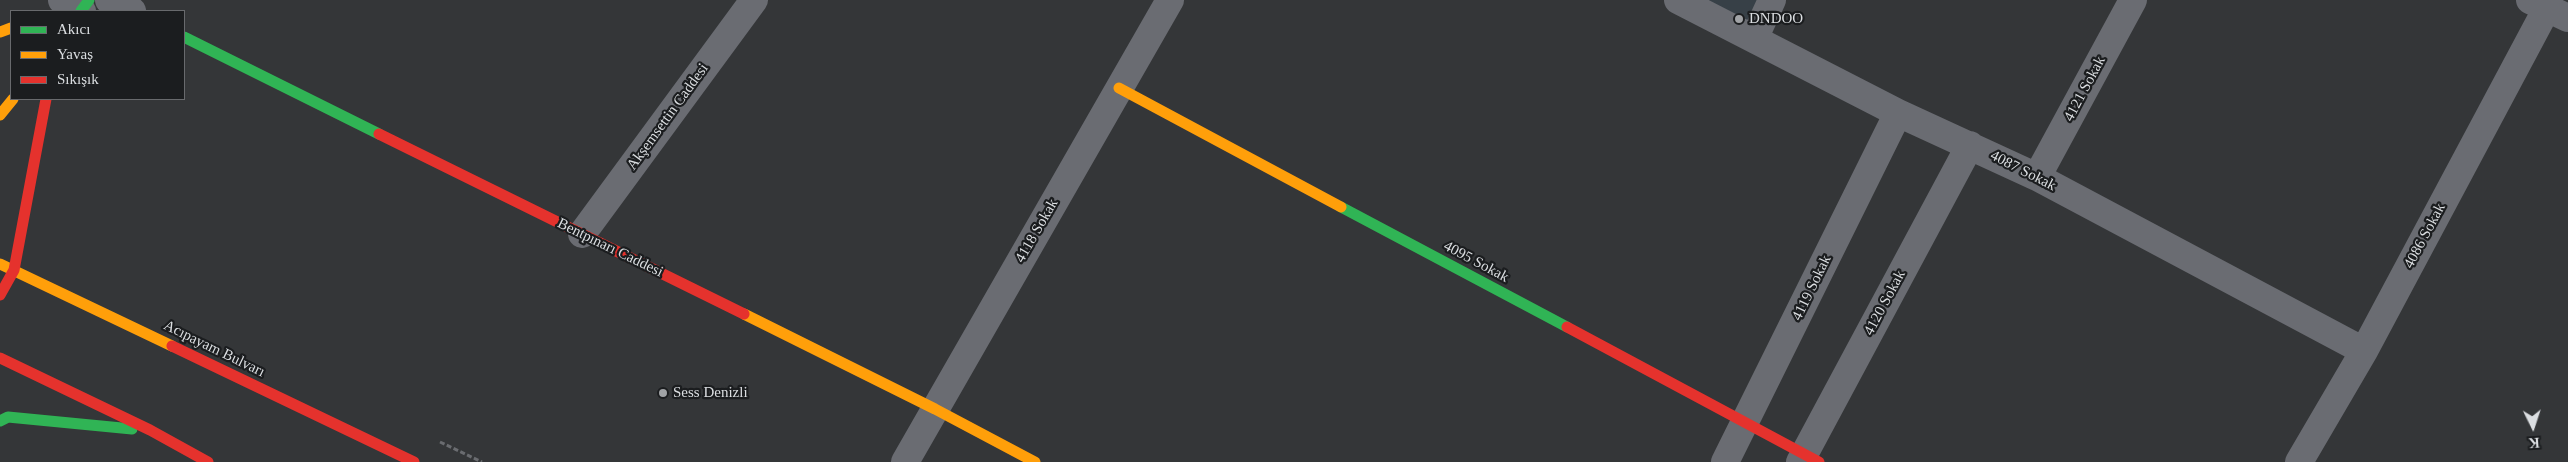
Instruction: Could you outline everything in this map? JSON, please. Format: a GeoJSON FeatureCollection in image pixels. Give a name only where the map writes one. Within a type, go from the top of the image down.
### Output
{"type":"FeatureCollection","features":[{"type":"Feature","properties":{"kind":"street"},"geometry":{"type":"LineString","coordinates":[[62,0],[79,10]]}},
{"type":"Feature","properties":{"kind":"street"},"geometry":{"type":"LineString","coordinates":[[109,0],[130,10]]}},
{"type":"Feature","properties":{"kind":"street","name":"Akşemsettin Caddesi"},"geometry":{"type":"LineString","coordinates":[[582,234],[754,0]]}},
{"type":"Feature","properties":{"kind":"street","name":"4118 Sokak"},"geometry":{"type":"LineString","coordinates":[[905,462],[1170,0]]}},
{"type":"Feature","properties":{"kind":"street","name":"4087 Sokak"},"geometry":{"type":"LineString","coordinates":[[1678,0],[1898,113],[2037,177],[2364,351]]}},
{"type":"Feature","properties":{"kind":"street"},"geometry":{"type":"LineString","coordinates":[[1754,39],[1772,0]]}},
{"type":"Feature","properties":{"kind":"street","name":"4121 Sokak"},"geometry":{"type":"LineString","coordinates":[[2037,177],[2133,0]]}},
{"type":"Feature","properties":{"kind":"street","name":"4086 Sokak"},"geometry":{"type":"LineString","coordinates":[[2299,462],[2364,351],[2548,9]]}},
{"type":"Feature","properties":{"kind":"street","name":"Bentpınarı Caddesi"},"geometry":{"type":"LineString","coordinates":[[185,37],[935,409],[1035,462]]}},
{"type":"Feature","properties":{"kind":"street","name":"4095 Sokak"},"geometry":{"type":"LineString","coordinates":[[1120,88],[1746,423],[1807,459]]}},
{"type":"Feature","properties":{"kind":"street"},"geometry":{"type":"LineString","coordinates":[[0,115],[12,100]]}},
{"type":"Feature","properties":{"kind":"street"},"geometry":{"type":"LineString","coordinates":[[0,295],[14,270],[46,100]]}},
{"type":"Feature","properties":{"kind":"street","name":"4119 Sokak"},"geometry":{"type":"LineString","coordinates":[[1725,462],[1898,113]]}},
{"type":"Feature","properties":{"kind":"street","name":"4120 Sokak"},"geometry":{"type":"LineString","coordinates":[[1807,459],[1970,145]]}},
{"type":"Feature","properties":{"kind":"street","name":"Acıpayam Bulvarı"},"geometry":{"type":"LineString","coordinates":[[0,264],[414,462]]}},
{"type":"Feature","properties":{"kind":"street"},"geometry":{"type":"LineString","coordinates":[[0,358],[150,430],[208,462]]}},
{"type":"Feature","properties":{"kind":"street"},"geometry":{"type":"LineString","coordinates":[[0,420],[8,417],[150,430],[194,462]]}},
{"type":"Feature","properties":{"kind":"shaded area","name":"DNDOO"},"geometry":{"type":"Polygon","coordinates":[[[1678,0],[1772,0],[1754,39],[1678,0]]]}},
{"type":"Feature","properties":{"kind":"traffic: fast"},"geometry":{"type":"LineString","coordinates":[[82,10],[89,0]]}},
{"type":"Feature","properties":{"kind":"traffic: fast"},"geometry":{"type":"LineString","coordinates":[[185,37],[379,134]]}},
{"type":"Feature","properties":{"kind":"traffic: fast"},"geometry":{"type":"LineString","coordinates":[[1341,207],[1567,327]]}},
{"type":"Feature","properties":{"kind":"traffic: fast"},"geometry":{"type":"LineString","coordinates":[[0,421],[8,417],[132,429]]}},
{"type":"Feature","properties":{"kind":"traffic: slow"},"geometry":{"type":"LineString","coordinates":[[0,32],[10,28]]}},
{"type":"Feature","properties":{"kind":"traffic: slow"},"geometry":{"type":"LineString","coordinates":[[1119,88],[1341,207]]}},
{"type":"Feature","properties":{"kind":"traffic: slow"},"geometry":{"type":"LineString","coordinates":[[0,115],[12,100]]}},
{"type":"Feature","properties":{"kind":"traffic: slow"},"geometry":{"type":"LineString","coordinates":[[0,264],[172,346]]}},
{"type":"Feature","properties":{"kind":"traffic: slow"},"geometry":{"type":"LineString","coordinates":[[744,314],[935,409],[1035,462]]}},
{"type":"Feature","properties":{"kind":"traffic: jam"},"geometry":{"type":"LineString","coordinates":[[0,295],[14,270],[46,100]]}},
{"type":"Feature","properties":{"kind":"traffic: jam"},"geometry":{"type":"LineString","coordinates":[[379,134],[744,314]]}},
{"type":"Feature","properties":{"kind":"traffic: jam"},"geometry":{"type":"LineString","coordinates":[[1567,327],[1819,462]]}},
{"type":"Feature","properties":{"kind":"traffic: jam"},"geometry":{"type":"LineString","coordinates":[[172,346],[414,462]]}},
{"type":"Feature","properties":{"kind":"traffic: jam"},"geometry":{"type":"LineString","coordinates":[[0,358],[150,430],[208,462]]}},
{"type":"Feature","properties":{"kind":"place","name":"DNDOO"},"geometry":{"type":"Point","coordinates":[1739,19]}},
{"type":"Feature","properties":{"kind":"place","name":"Sess Denizli"},"geometry":{"type":"Point","coordinates":[663,393]}}]}
